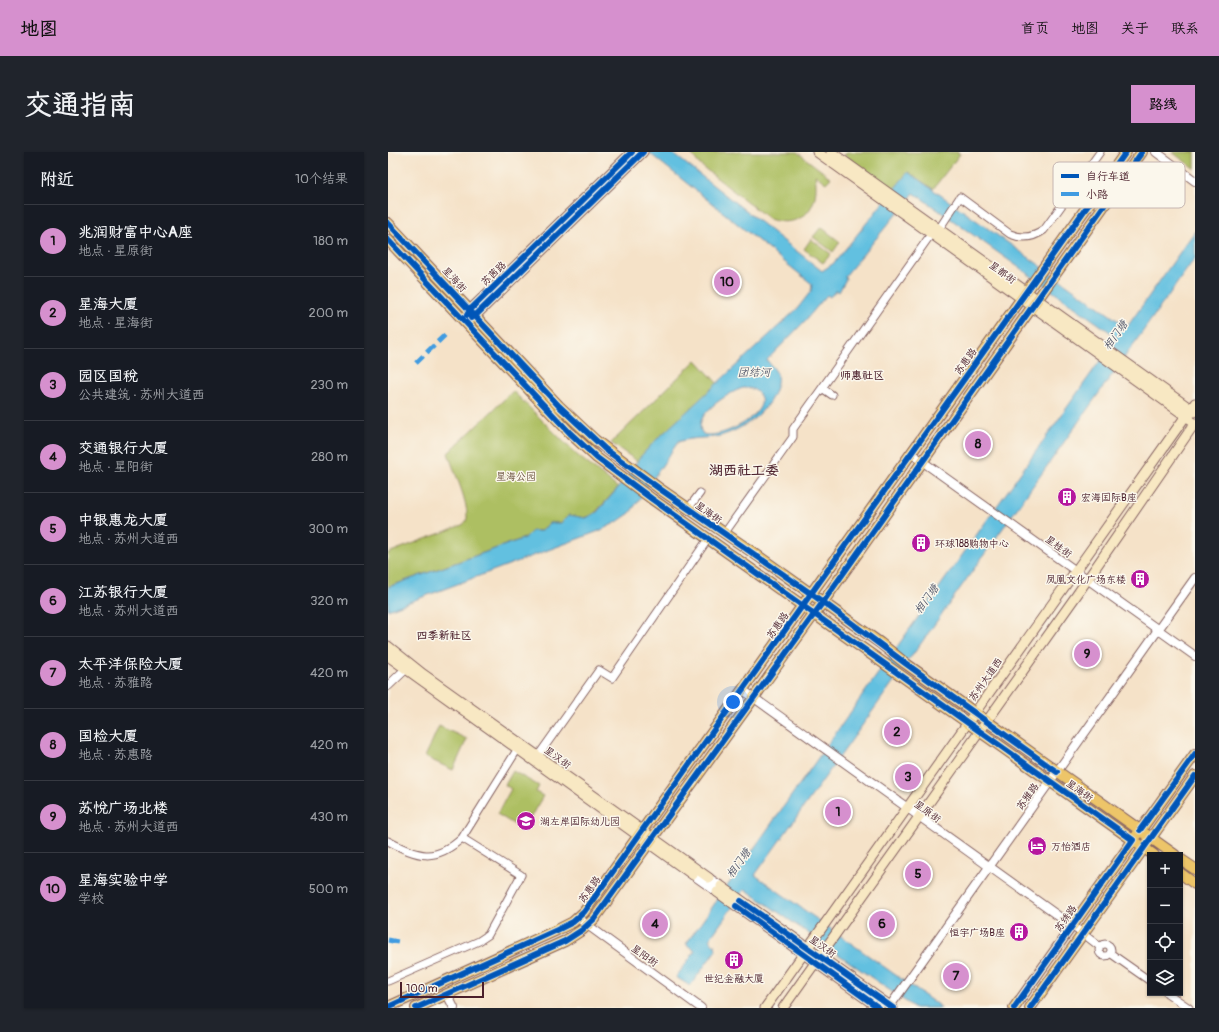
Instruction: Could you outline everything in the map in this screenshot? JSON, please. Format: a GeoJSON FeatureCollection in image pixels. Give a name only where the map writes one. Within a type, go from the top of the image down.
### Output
{"type":"FeatureCollection","features":[{"type":"Feature","properties":{"kind":"main road","name":"星都街"},"geometry":{"type":"LineString","coordinates":[[817,152],[905,209],[1122,365],[1192,410],[1195,423]]}},
{"type":"Feature","properties":{"kind":"main road","name":"星都街"},"geometry":{"type":"LineString","coordinates":[[831,152],[885,196]]}},
{"type":"Feature","properties":{"kind":"main road","name":"苏惠路"},"geometry":{"type":"LineString","coordinates":[[1119,162],[1126,152]]}},
{"type":"Feature","properties":{"kind":"main road"},"geometry":{"type":"LineString","coordinates":[[1135,162],[1142,152]]}},
{"type":"Feature","properties":{"kind":"main road","name":"苏茜路"},"geometry":{"type":"LineString","coordinates":[[463,322],[638,153]]}},
{"type":"Feature","properties":{"kind":"main road","name":"苏惠路"},"geometry":{"type":"LineString","coordinates":[[388,1007],[557,930],[578,918],[591,903],[641,834],[1087,208]]}},
{"type":"Feature","properties":{"kind":"main road"},"geometry":{"type":"LineString","coordinates":[[416,1008],[565,940],[587,926],[602,910],[1102,208]]}},
{"type":"Feature","properties":{"kind":"main road","name":"星海街"},"geometry":{"type":"LineString","coordinates":[[388,223],[473,312],[564,411],[595,440],[625,464],[811,594],[986,722],[1171,852]]}},
{"type":"Feature","properties":{"kind":"main road","name":"星海街"},"geometry":{"type":"LineString","coordinates":[[388,240],[463,322],[570,433],[618,473],[708,539],[1150,852]]}},
{"type":"Feature","properties":{"kind":"main road","name":"苏州大道西"},"geometry":{"type":"LineString","coordinates":[[765,1008],[974,713],[1192,410]]}},
{"type":"Feature","properties":{"kind":"main road"},"geometry":{"type":"LineString","coordinates":[[782,1008],[986,722],[1195,423]]}},
{"type":"Feature","properties":{"kind":"main road","name":"星汉街"},"geometry":{"type":"LineString","coordinates":[[388,646],[408,667],[516,750],[641,834]]}},
{"type":"Feature","properties":{"kind":"main road","name":"星汉街"},"geometry":{"type":"LineString","coordinates":[[388,656],[408,667],[538,756],[693,875]]}},
{"type":"Feature","properties":{"kind":"main road","name":"苏绣路"},"geometry":{"type":"LineString","coordinates":[[1016,1005],[1195,754]]}},
{"type":"Feature","properties":{"kind":"main road"},"geometry":{"type":"LineString","coordinates":[[1030,1008],[1195,776]]}},
{"type":"Feature","properties":{"kind":"main road","name":"星汉街"},"geometry":{"type":"LineString","coordinates":[[651,842],[709,878]]}},
{"type":"Feature","properties":{"kind":"main road"},"geometry":{"type":"LineString","coordinates":[[1183,861],[1195,869]]}},
{"type":"Feature","properties":{"kind":"main road"},"geometry":{"type":"LineString","coordinates":[[1183,875],[1195,884]]}},
{"type":"Feature","properties":{"kind":"main road","name":"星汉街"},"geometry":{"type":"LineString","coordinates":[[719,889],[820,956],[891,1007]]}},
{"type":"Feature","properties":{"kind":"main road","name":"星汉街"},"geometry":{"type":"LineString","coordinates":[[820,956],[879,1008]]}},
{"type":"Feature","properties":{"kind":"street"},"geometry":{"type":"LineString","coordinates":[[1093,162],[1100,152]]}},
{"type":"Feature","properties":{"kind":"street"},"geometry":{"type":"LineString","coordinates":[[1156,152],[1170,162]]}},
{"type":"Feature","properties":{"kind":"street"},"geometry":{"type":"LineString","coordinates":[[1185,173],[1195,180]]}},
{"type":"Feature","properties":{"kind":"street"},"geometry":{"type":"LineString","coordinates":[[724,534],[793,437],[793,429],[935,230],[945,220],[960,197],[1010,234],[1018,237],[1038,234],[1044,230],[1060,208]]}},
{"type":"Feature","properties":{"kind":"street"},"geometry":{"type":"LineString","coordinates":[[822,388],[832,395]]}},
{"type":"Feature","properties":{"kind":"street","name":"星桂街"},"geometry":{"type":"LineString","coordinates":[[912,454],[1195,656]]}},
{"type":"Feature","properties":{"kind":"street"},"geometry":{"type":"LineString","coordinates":[[688,509],[700,493]]}},
{"type":"Feature","properties":{"kind":"street"},"geometry":{"type":"LineString","coordinates":[[538,756],[600,670],[612,678],[708,539]]}},
{"type":"Feature","properties":{"kind":"street","name":"苏雅路"},"geometry":{"type":"LineString","coordinates":[[891,1007],[907,981],[1195,578]]}},
{"type":"Feature","properties":{"kind":"street"},"geometry":{"type":"LineString","coordinates":[[388,686],[408,667]]}},
{"type":"Feature","properties":{"kind":"street","name":"星原街"},"geometry":{"type":"LineString","coordinates":[[743,690],[1082,934]]}},
{"type":"Feature","properties":{"kind":"street"},"geometry":{"type":"LineString","coordinates":[[388,841],[403,849],[421,854],[434,855],[450,849],[462,838],[516,750]]}},
{"type":"Feature","properties":{"kind":"street"},"geometry":{"type":"LineString","coordinates":[[388,981],[480,941],[488,935],[521,875],[462,838]]}},
{"type":"Feature","properties":{"kind":"street","name":"星汉街"},"geometry":{"type":"LineString","coordinates":[[693,875],[719,889]]}},
{"type":"Feature","properties":{"kind":"street","name":"星汉街"},"geometry":{"type":"LineString","coordinates":[[709,878],[719,889]]}},
{"type":"Feature","properties":{"kind":"street","name":"星阳街"},"geometry":{"type":"LineString","coordinates":[[578,918],[701,1008]]}},
{"type":"Feature","properties":{"kind":"street"},"geometry":{"type":"LineString","coordinates":[[1082,934],[1099,946],[1107,944],[1111,949],[1110,953],[1147,979]]}},
{"type":"Feature","properties":{"kind":"street"},"geometry":{"type":"LineString","coordinates":[[447,994],[454,1008]]}},
{"type":"Feature","properties":{"kind":"street"},"geometry":{"type":"LineString","coordinates":[[1171,996],[1189,1008]]}},
{"type":"Feature","properties":{"kind":"green space"},"geometry":{"type":"Polygon","coordinates":[[[690,152],[797,152],[831,178],[826,183],[815,175],[815,197],[812,206],[807,213],[800,218],[781,222],[769,219],[699,164],[690,152]]]}},
{"type":"Feature","properties":{"kind":"green space"},"geometry":{"type":"Polygon","coordinates":[[[847,152],[957,152],[960,154],[933,189],[908,172],[893,191],[844,155],[847,152]]]}},
{"type":"Feature","properties":{"kind":"green space"},"geometry":{"type":"Polygon","coordinates":[[[1172,152],[1195,152],[1195,169],[1172,152]]]}},
{"type":"Feature","properties":{"kind":"green space"},"geometry":{"type":"Polygon","coordinates":[[[821,227],[840,242],[833,252],[813,237],[821,227]]]}},
{"type":"Feature","properties":{"kind":"green space"},"geometry":{"type":"Polygon","coordinates":[[[811,239],[831,254],[823,263],[804,249],[811,239]]]}},
{"type":"Feature","properties":{"kind":"green space"},"geometry":{"type":"Polygon","coordinates":[[[696,360],[718,384],[654,442],[637,461],[611,443],[696,360]]]}},
{"type":"Feature","properties":{"kind":"green space","name":"星海公园"},"geometry":{"type":"Polygon","coordinates":[[[513,391],[577,455],[618,488],[592,516],[582,518],[569,515],[561,523],[549,523],[542,531],[532,531],[525,538],[388,587],[388,553],[462,525],[466,522],[467,510],[465,502],[448,453],[513,391]]]}},
{"type":"Feature","properties":{"kind":"green space"},"geometry":{"type":"Polygon","coordinates":[[[439,726],[467,739],[453,770],[425,757],[439,726]]]}},
{"type":"Feature","properties":{"kind":"green space"},"geometry":{"type":"Polygon","coordinates":[[[513,771],[539,786],[536,792],[543,796],[523,830],[497,814],[511,789],[505,785],[513,771]]]}},
{"type":"Feature","properties":{"kind":"water"},"geometry":{"type":"Polygon","coordinates":[[[648,152],[671,152],[822,271],[834,263],[908,172],[1127,327],[1195,231],[1195,258],[912,656],[906,661],[894,681],[755,875],[942,1008],[915,1008],[745,889],[709,940],[715,945],[716,950],[690,986],[676,977],[695,951],[686,944],[1117,337],[914,193],[845,276],[846,279],[839,292],[836,290],[830,297],[827,295],[804,322],[767,360],[776,373],[777,384],[773,396],[762,412],[746,424],[729,433],[709,438],[688,439],[678,442],[630,513],[617,522],[599,531],[388,610],[388,587],[525,538],[532,531],[542,531],[549,523],[561,523],[569,515],[586,518],[597,512],[618,488],[641,456],[654,442],[797,309],[811,291],[812,284],[648,152]],[[743,388],[729,394],[712,406],[701,420],[700,427],[703,434],[711,435],[733,429],[744,423],[760,408],[761,400],[757,392],[750,388],[743,388]]]}},
{"type":"Feature","properties":{"kind":"marked path"},"geometry":{"type":"LineString","coordinates":[[416,363],[447,333]]}},
{"type":"Feature","properties":{"kind":"marked path"},"geometry":{"type":"LineString","coordinates":[[388,940],[398,942]]}},
{"type":"Feature","properties":{"kind":"cycle path"},"geometry":{"type":"LineString","coordinates":[[467,315],[470,310],[632,152]]}},
{"type":"Feature","properties":{"kind":"cycle path"},"geometry":{"type":"LineString","coordinates":[[471,318],[476,315],[643,152]]}},
{"type":"Feature","properties":{"kind":"cycle path"},"geometry":{"type":"LineString","coordinates":[[1119,162],[1126,152]]}},
{"type":"Feature","properties":{"kind":"cycle path"},"geometry":{"type":"LineString","coordinates":[[1135,162],[1142,152]]}},
{"type":"Feature","properties":{"kind":"cycle path"},"geometry":{"type":"LineString","coordinates":[[388,1007],[557,930],[573,922],[584,912],[1086,208]]}},
{"type":"Feature","properties":{"kind":"cycle path"},"geometry":{"type":"LineString","coordinates":[[416,1008],[565,941],[582,930],[594,919],[823,602],[1102,208]]}},
{"type":"Feature","properties":{"kind":"cycle path"},"geometry":{"type":"LineString","coordinates":[[388,223],[559,406],[605,449],[823,602],[1057,772]]}},
{"type":"Feature","properties":{"kind":"cycle path"},"geometry":{"type":"LineString","coordinates":[[388,240],[570,433],[597,458],[652,499],[1133,840],[1014,1008]]}},
{"type":"Feature","properties":{"kind":"cycle path"},"geometry":{"type":"LineString","coordinates":[[1140,830],[1195,754]]}},
{"type":"Feature","properties":{"kind":"cycle path"},"geometry":{"type":"LineString","coordinates":[[1030,1008],[1195,776]]}},
{"type":"Feature","properties":{"kind":"cycle path"},"geometry":{"type":"LineString","coordinates":[[741,901],[893,1008]]}},
{"type":"Feature","properties":{"kind":"cycle path"},"geometry":{"type":"LineString","coordinates":[[736,906],[879,1008]]}},
{"type":"Feature","properties":{"kind":"place","name":"星海实验中学"},"geometry":{"type":"Point","coordinates":[727,282]}},
{"type":"Feature","properties":{"kind":"place","name":"国检大厦"},"geometry":{"type":"Point","coordinates":[978,444]}},
{"type":"Feature","properties":{"kind":"place","name":"宏海国际B座"},"geometry":{"type":"Point","coordinates":[1067,497]}},
{"type":"Feature","properties":{"kind":"place","name":"环球188购物中心"},"geometry":{"type":"Point","coordinates":[921,543]}},
{"type":"Feature","properties":{"kind":"place","name":"凤凰文化广场东楼"},"geometry":{"type":"Point","coordinates":[1140,579]}},
{"type":"Feature","properties":{"kind":"place","name":"苏悦广场北楼"},"geometry":{"type":"Point","coordinates":[1087,654]}},
{"type":"Feature","properties":{"kind":"place","name":"星海大厦"},"geometry":{"type":"Point","coordinates":[897,732]}},
{"type":"Feature","properties":{"kind":"place","name":"园区国税"},"geometry":{"type":"Point","coordinates":[908,777]}},
{"type":"Feature","properties":{"kind":"place","name":"兆润财富中心A座"},"geometry":{"type":"Point","coordinates":[838,812]}},
{"type":"Feature","properties":{"kind":"place","name":"湖左岸国际幼儿园"},"geometry":{"type":"Point","coordinates":[526,821]}},
{"type":"Feature","properties":{"kind":"place","name":"万怡酒店"},"geometry":{"type":"Point","coordinates":[1037,846]}},
{"type":"Feature","properties":{"kind":"place","name":"中银惠龙大厦"},"geometry":{"type":"Point","coordinates":[918,874]}},
{"type":"Feature","properties":{"kind":"place","name":"交通银行大厦"},"geometry":{"type":"Point","coordinates":[655,924]}},
{"type":"Feature","properties":{"kind":"place","name":"江苏银行大厦"},"geometry":{"type":"Point","coordinates":[882,924]}},
{"type":"Feature","properties":{"kind":"place","name":"恒宇广场B座"},"geometry":{"type":"Point","coordinates":[1019,932]}},
{"type":"Feature","properties":{"kind":"place","name":"世纪金融大厦"},"geometry":{"type":"Point","coordinates":[734,960]}},
{"type":"Feature","properties":{"kind":"place","name":"太平洋保险大厦"},"geometry":{"type":"Point","coordinates":[956,976]}},
{"type":"Feature","properties":{"kind":"district","name":"师惠社区"},"geometry":{"type":"Point","coordinates":[862,375]}},
{"type":"Feature","properties":{"kind":"district","name":"湖西社工委"},"geometry":{"type":"Point","coordinates":[744,470]}},
{"type":"Feature","properties":{"kind":"district","name":"四季新社区"},"geometry":{"type":"Point","coordinates":[444,635]}},
{"type":"Feature","properties":{"kind":"water label","name":"相门塘"},"geometry":{"type":"Point","coordinates":[1115,335]}},
{"type":"Feature","properties":{"kind":"water label","name":"团结河"},"geometry":{"type":"Point","coordinates":[754,372]}},
{"type":"Feature","properties":{"kind":"water label","name":"相门塘"},"geometry":{"type":"Point","coordinates":[926,599]}},
{"type":"Feature","properties":{"kind":"water label","name":"相门塘"},"geometry":{"type":"Point","coordinates":[738,863]}}]}
